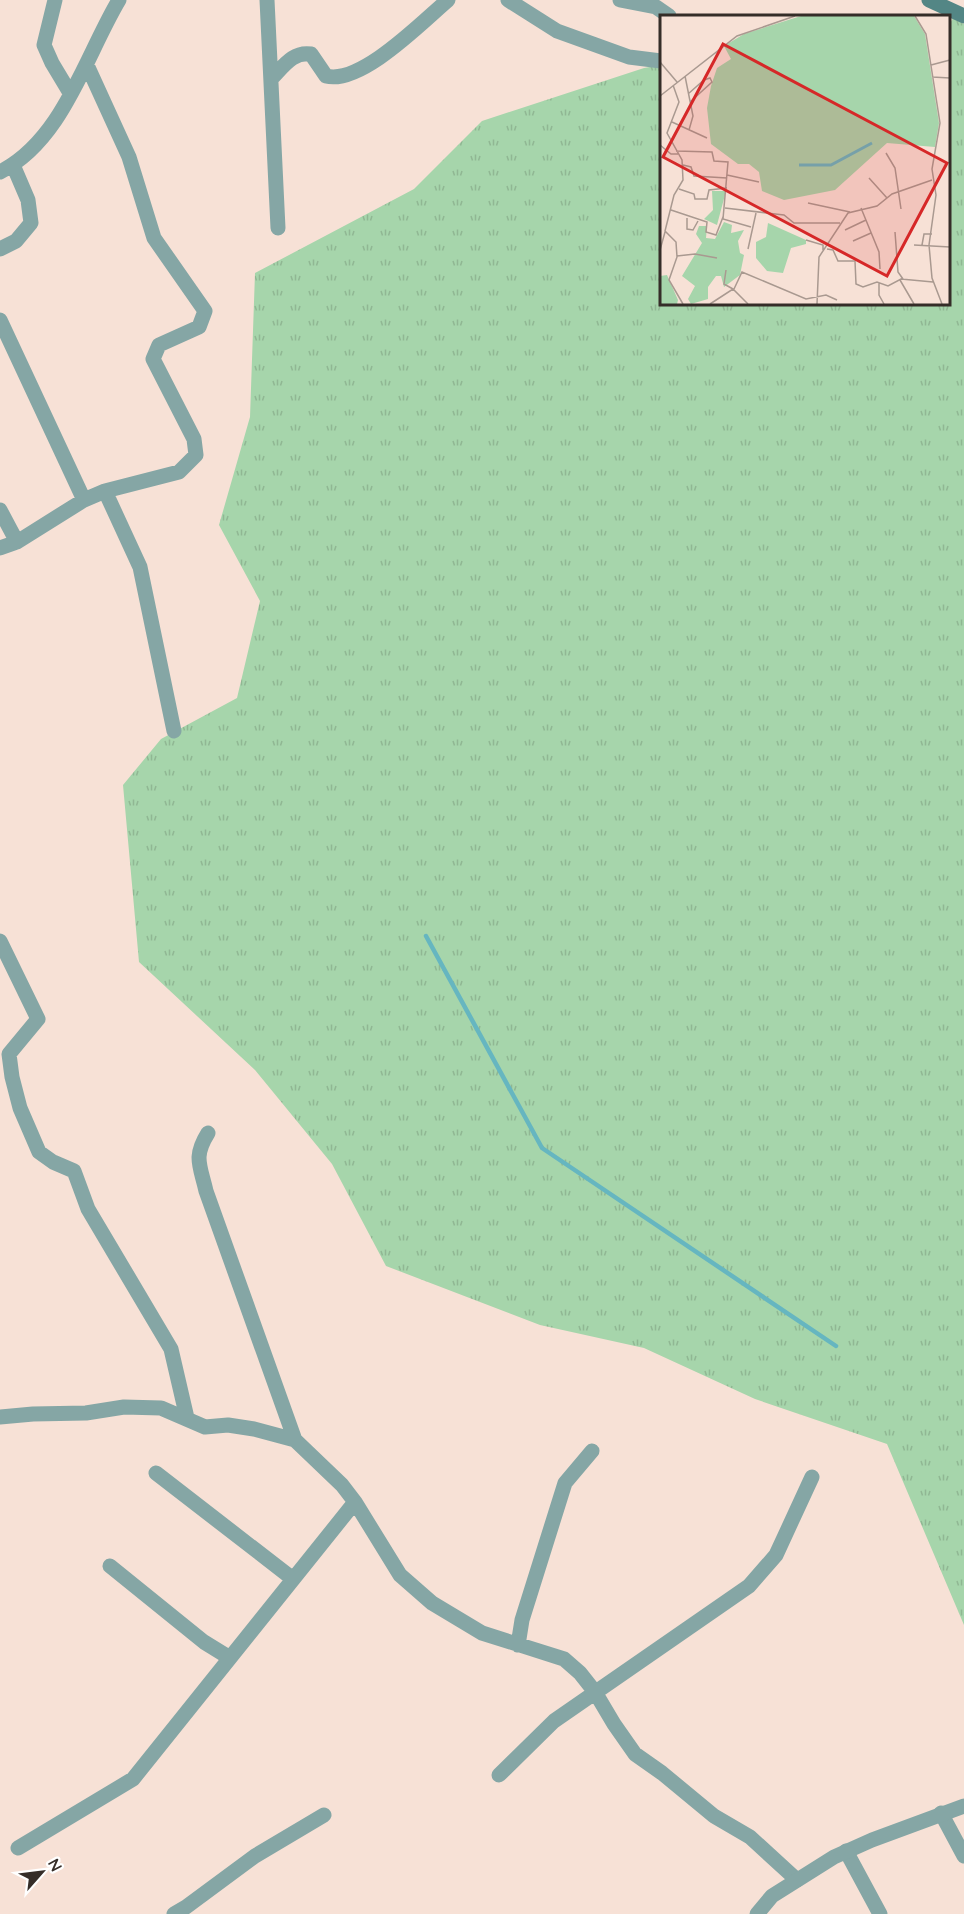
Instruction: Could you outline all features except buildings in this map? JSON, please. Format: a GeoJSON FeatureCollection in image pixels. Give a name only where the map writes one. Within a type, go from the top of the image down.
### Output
{"type":"FeatureCollection","features":[{"type":"Feature","properties":{"kind":"main road"},"geometry":{"type":"LineString","coordinates":[[929,0],[964,16]]}},
{"type":"Feature","properties":{"kind":"street"},"geometry":{"type":"LineString","coordinates":[[55,0],[44,45],[70,93]]}},
{"type":"Feature","properties":{"kind":"street"},"geometry":{"type":"LineString","coordinates":[[0,249],[16,241],[31,223],[28,200],[6,169],[44,137],[87,65],[119,0]]}},
{"type":"Feature","properties":{"kind":"street"},"geometry":{"type":"LineString","coordinates":[[267,0],[278,228]]}},
{"type":"Feature","properties":{"kind":"street"},"geometry":{"type":"LineString","coordinates":[[272,78],[292,58],[303,53],[311,54],[327,76],[335,78],[348,76],[378,60],[448,0]]}},
{"type":"Feature","properties":{"kind":"street"},"geometry":{"type":"LineString","coordinates":[[508,0],[557,31],[629,57],[660,61]]}},
{"type":"Feature","properties":{"kind":"street"},"geometry":{"type":"LineString","coordinates":[[620,0],[656,7],[668,15]]}},
{"type":"Feature","properties":{"kind":"street"},"geometry":{"type":"LineString","coordinates":[[0,548],[17,542],[84,500],[105,491],[179,471],[196,455],[194,439],[153,359],[159,345],[199,327],[205,311],[154,238],[129,158],[87,65]]}},
{"type":"Feature","properties":{"kind":"street"},"geometry":{"type":"LineString","coordinates":[[0,320],[84,500]]}},
{"type":"Feature","properties":{"kind":"street"},"geometry":{"type":"LineString","coordinates":[[105,491],[140,567],[174,731]]}},
{"type":"Feature","properties":{"kind":"street"},"geometry":{"type":"LineString","coordinates":[[0,510],[17,542]]}},
{"type":"Feature","properties":{"kind":"street"},"geometry":{"type":"LineString","coordinates":[[0,941],[38,1019],[9,1054],[20,1108],[39,1152],[53,1162],[74,1171],[88,1209],[171,1349],[187,1418]]}},
{"type":"Feature","properties":{"kind":"street"},"geometry":{"type":"LineString","coordinates":[[208,1133],[200,1146],[198,1158],[206,1191],[295,1440]]}},
{"type":"Feature","properties":{"kind":"street"},"geometry":{"type":"LineString","coordinates":[[0,1417],[86,1413],[124,1407],[160,1408],[205,1427],[228,1425],[295,1440],[325,1467],[356,1502],[400,1575],[432,1603],[482,1633],[564,1659],[595,1692],[635,1754],[714,1816],[750,1837],[797,1880]]}},
{"type":"Feature","properties":{"kind":"street"},"geometry":{"type":"LineString","coordinates":[[518,1645],[522,1620],[565,1483],[592,1451]]}},
{"type":"Feature","properties":{"kind":"street"},"geometry":{"type":"LineString","coordinates":[[156,1473],[293,1579]]}},
{"type":"Feature","properties":{"kind":"street"},"geometry":{"type":"LineString","coordinates":[[499,1774],[554,1720],[749,1586],[776,1555],[812,1477]]}},
{"type":"Feature","properties":{"kind":"street"},"geometry":{"type":"LineString","coordinates":[[18,1848],[133,1779],[356,1502]]}},
{"type":"Feature","properties":{"kind":"street"},"geometry":{"type":"LineString","coordinates":[[110,1566],[204,1642],[230,1658]]}},
{"type":"Feature","properties":{"kind":"street"},"geometry":{"type":"LineString","coordinates":[[757,1914],[772,1896],[846,1851],[964,1806]]}},
{"type":"Feature","properties":{"kind":"street"},"geometry":{"type":"LineString","coordinates":[[941,1814],[964,1856]]}},
{"type":"Feature","properties":{"kind":"street"},"geometry":{"type":"LineString","coordinates":[[174,1914],[255,1856],[324,1815]]}},
{"type":"Feature","properties":{"kind":"street"},"geometry":{"type":"LineString","coordinates":[[846,1851],[880,1914]]}},
{"type":"Feature","properties":{"kind":"green space"},"geometry":{"type":"Polygon","coordinates":[[[953,18],[964,24],[964,1625],[887,1444],[755,1399],[644,1348],[540,1325],[386,1266],[332,1164],[255,1070],[139,962],[123,785],[161,739],[237,698],[260,601],[219,525],[250,417],[255,273],[414,189],[482,121],[644,68],[660,65],[660,304],[949,304],[949,25],[953,18]]]}},
{"type":"Feature","properties":{"kind":"waterway"},"geometry":{"type":"LineString","coordinates":[[426,936],[542,1148],[836,1346]]}}]}
